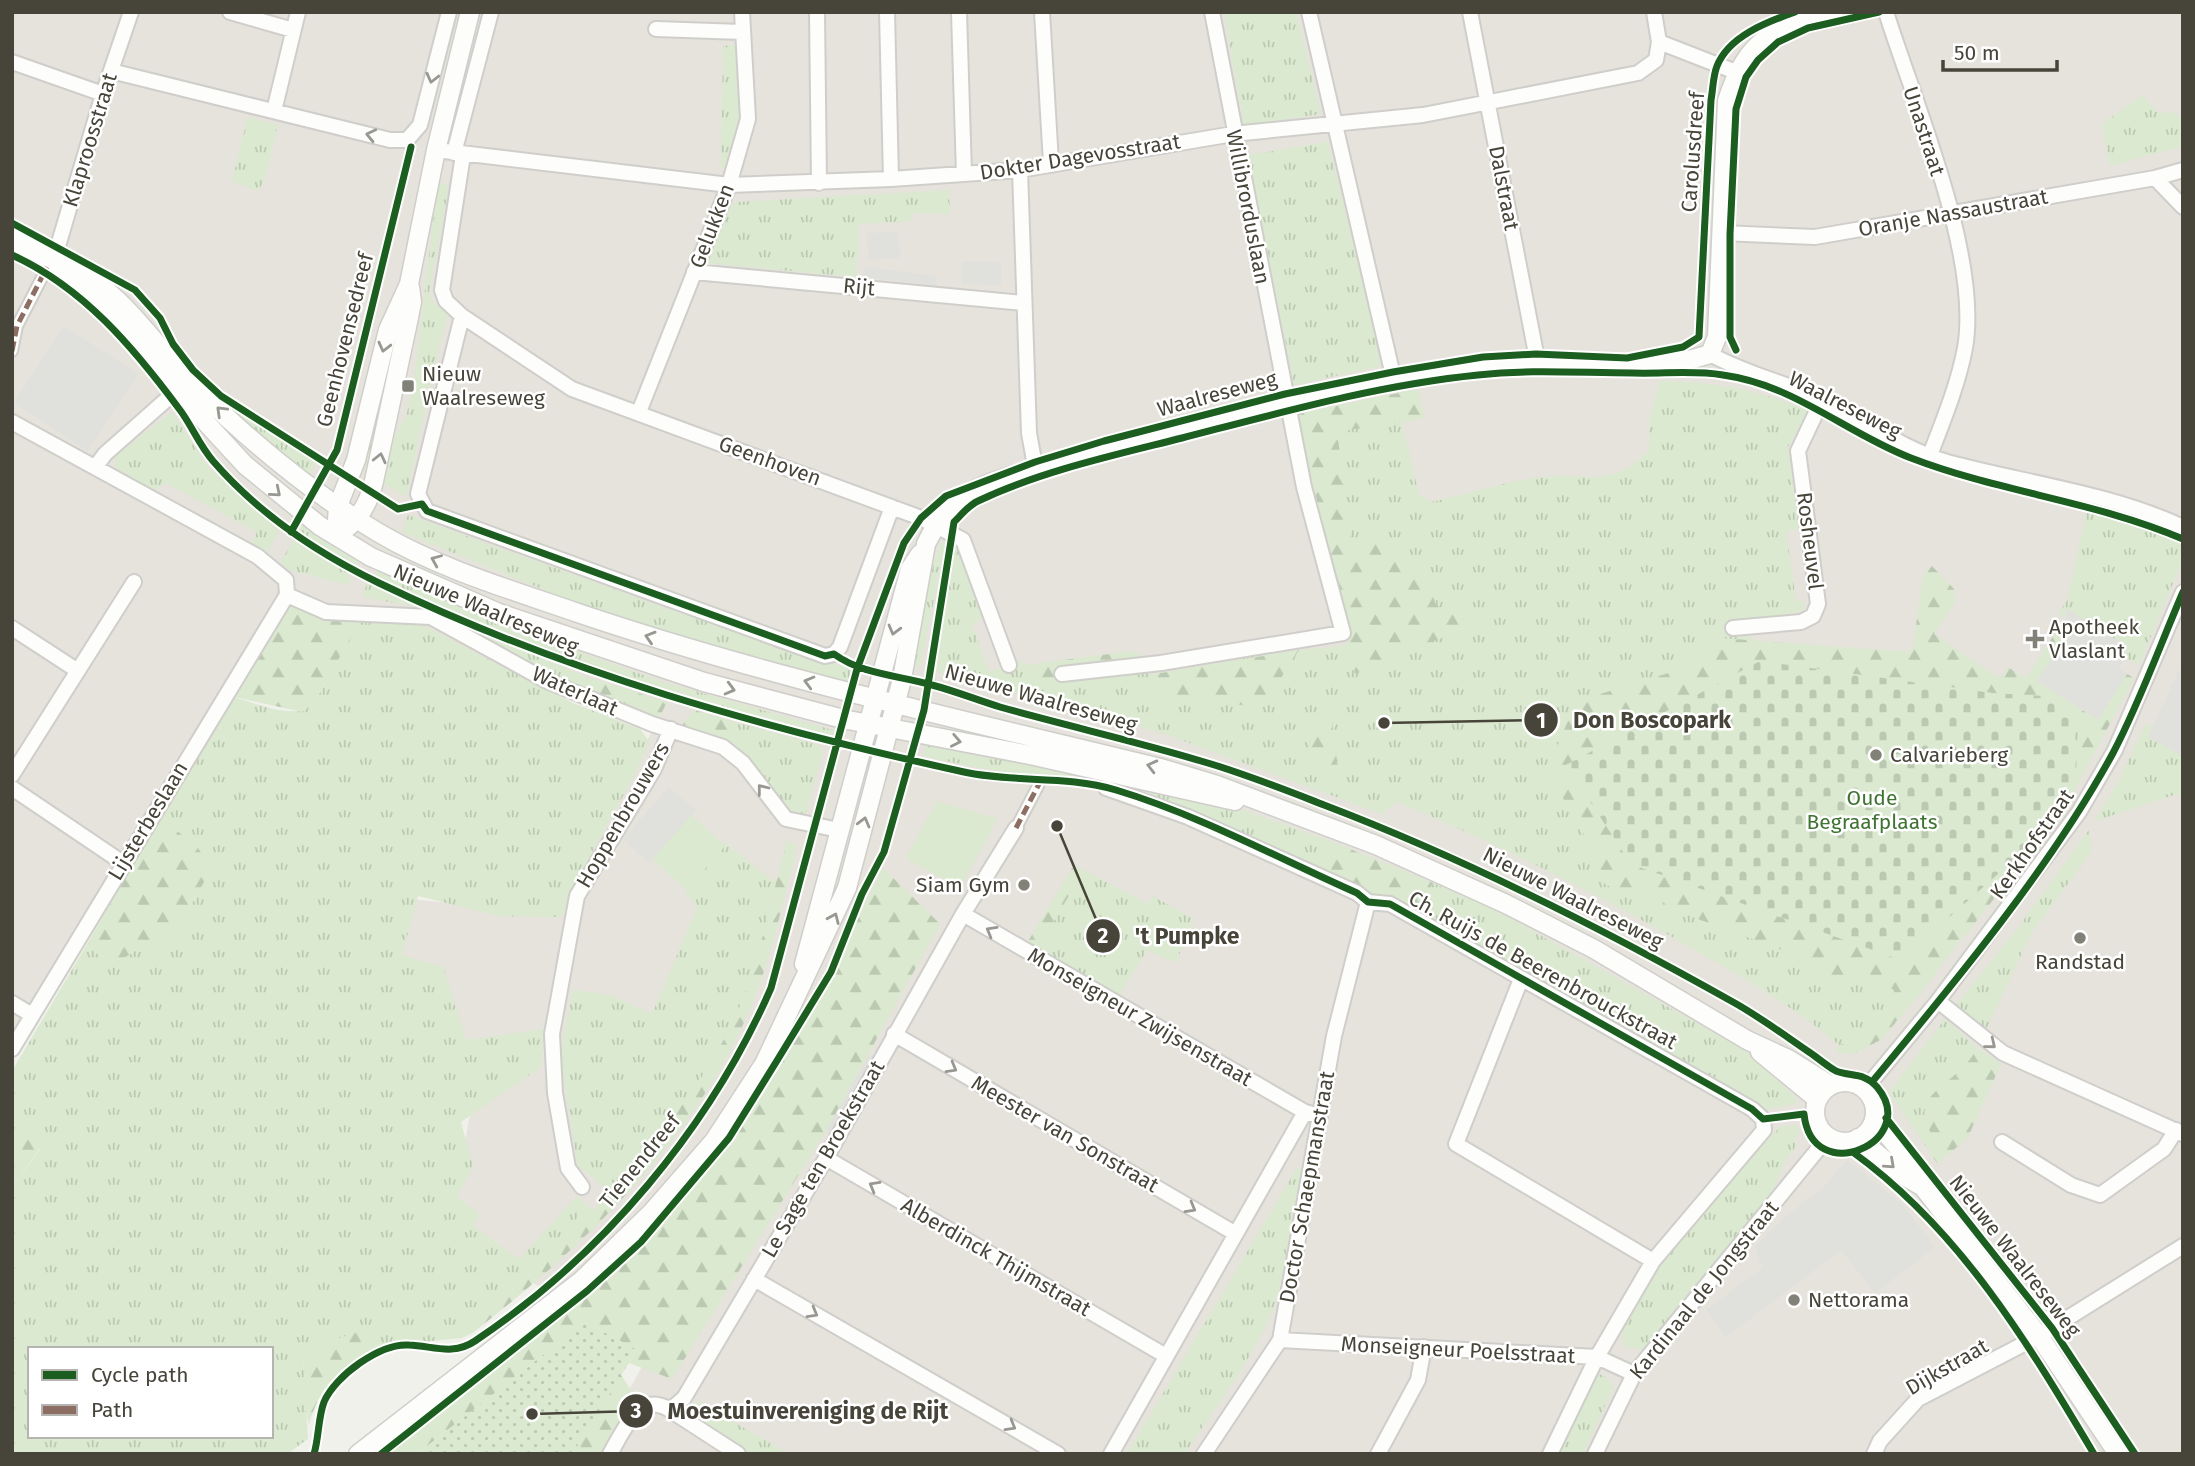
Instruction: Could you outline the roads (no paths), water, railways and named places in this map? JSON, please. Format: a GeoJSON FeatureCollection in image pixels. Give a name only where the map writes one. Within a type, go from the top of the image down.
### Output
{"type":"FeatureCollection","features":[{"type":"Feature","properties":{"kind":"street","name":"Klaproosstraat"},"geometry":{"type":"LineString","coordinates":[[54,256],[131,12]]}},
{"type":"Feature","properties":{"kind":"street"},"geometry":{"type":"LineString","coordinates":[[230,12],[293,30]]}},
{"type":"Feature","properties":{"kind":"street"},"geometry":{"type":"LineString","coordinates":[[274,111],[298,12]]}},
{"type":"Feature","properties":{"kind":"street"},"geometry":{"type":"LineString","coordinates":[[111,71],[390,140],[407,139],[420,125],[449,12]]}},
{"type":"Feature","properties":{"kind":"street","name":"Geenhovensedreef"},"geometry":{"type":"LineString","coordinates":[[462,316],[446,301],[442,290],[451,153],[470,12]]}},
{"type":"Feature","properties":{"kind":"street","name":"Geenhovensedreef"},"geometry":{"type":"LineString","coordinates":[[336,536],[338,506],[356,460],[388,330],[409,284],[451,153],[491,12]]}},
{"type":"Feature","properties":{"kind":"street","name":"Gelukken"},"geometry":{"type":"LineString","coordinates":[[639,412],[729,185],[748,119],[743,12]]}},
{"type":"Feature","properties":{"kind":"street"},"geometry":{"type":"LineString","coordinates":[[817,12],[819,183]]}},
{"type":"Feature","properties":{"kind":"street"},"geometry":{"type":"LineString","coordinates":[[887,12],[891,179]]}},
{"type":"Feature","properties":{"kind":"street"},"geometry":{"type":"LineString","coordinates":[[959,12],[964,174]]}},
{"type":"Feature","properties":{"kind":"street"},"geometry":{"type":"LineString","coordinates":[[1042,12],[1051,163]]}},
{"type":"Feature","properties":{"kind":"street","name":"Willibrorduslaan"},"geometry":{"type":"LineString","coordinates":[[1062,674],[1161,663],[1343,633],[1304,486],[1233,134],[1212,12]]}},
{"type":"Feature","properties":{"kind":"street"},"geometry":{"type":"LineString","coordinates":[[1310,12],[1394,380]]}},
{"type":"Feature","properties":{"kind":"street","name":"Dalstraat"},"geometry":{"type":"LineString","coordinates":[[1470,12],[1538,364]]}},
{"type":"Feature","properties":{"kind":"street"},"geometry":{"type":"LineString","coordinates":[[1654,12],[1660,42],[1736,72]]}},
{"type":"Feature","properties":{"kind":"street","name":"Carolusdreef"},"geometry":{"type":"LineString","coordinates":[[1710,354],[1717,337],[1727,101],[1736,72],[1748,53],[1769,36],[1803,20],[1835,12]]}},
{"type":"Feature","properties":{"kind":"street","name":"Unastraat"},"geometry":{"type":"LineString","coordinates":[[1886,12],[1952,214],[1965,284],[1965,346],[1954,390],[1930,455]]}},
{"type":"Feature","properties":{"kind":"street"},"geometry":{"type":"LineString","coordinates":[[656,29],[742,32]]}},
{"type":"Feature","properties":{"kind":"street","name":"Dokter Dagevosstraat"},"geometry":{"type":"LineString","coordinates":[[451,153],[729,185],[819,183],[1020,170],[1233,134],[1423,115],[1638,73],[1656,61],[1660,42]]}},
{"type":"Feature","properties":{"kind":"street"},"geometry":{"type":"LineString","coordinates":[[12,62],[103,94]]}},
{"type":"Feature","properties":{"kind":"street"},"geometry":{"type":"LineString","coordinates":[[1020,170],[1029,433],[1036,471]]}},
{"type":"Feature","properties":{"kind":"street","name":"Oranje Nassaustraat"},"geometry":{"type":"LineString","coordinates":[[1722,233],[1803,238],[2155,178],[2183,170]]}},
{"type":"Feature","properties":{"kind":"street"},"geometry":{"type":"LineString","coordinates":[[2155,178],[2183,207]]}},
{"type":"Feature","properties":{"kind":"street","name":"Nieuwe Waalreseweg"},"geometry":{"type":"LineString","coordinates":[[12,235],[54,256],[71,279],[113,316],[183,386],[254,442],[357,519],[438,561],[523,594],[715,657],[1164,769],[1376,845],[1506,904],[1594,949],[1747,1040],[1788,1059],[1830,1085]]}},
{"type":"Feature","properties":{"kind":"street","name":"Nieuwe Waalreseweg"},"geometry":{"type":"LineString","coordinates":[[12,246],[54,256]]}},
{"type":"Feature","properties":{"kind":"street"},"geometry":{"type":"LineString","coordinates":[[12,351],[17,326],[54,256]]}},
{"type":"Feature","properties":{"kind":"street","name":"Rijt"},"geometry":{"type":"LineString","coordinates":[[694,272],[1024,303]]}},
{"type":"Feature","properties":{"kind":"street","name":"Geenhovensedreef"},"geometry":{"type":"LineString","coordinates":[[336,536],[357,519],[371,495],[412,302],[409,284]]}},
{"type":"Feature","properties":{"kind":"street"},"geometry":{"type":"LineString","coordinates":[[462,316],[418,494],[427,511],[825,656],[834,654],[840,647],[892,507]]}},
{"type":"Feature","properties":{"kind":"street","name":"Geenhoven"},"geometry":{"type":"LineString","coordinates":[[462,316],[572,388],[892,507],[963,540],[1009,665]]}},
{"type":"Feature","properties":{"kind":"street","name":"Waalreseweg"},"geometry":{"type":"LineString","coordinates":[[875,699],[910,569],[935,526],[962,498],[1036,471],[1287,402],[1394,380],[1489,366],[1538,364],[1628,367],[1685,363],[1710,354],[1822,400],[1876,431],[1930,455],[2141,511],[2183,527]]}},
{"type":"Feature","properties":{"kind":"street"},"geometry":{"type":"LineString","coordinates":[[96,466],[105,454],[183,386]]}},
{"type":"Feature","properties":{"kind":"street","name":"Nieuwe Waalreseweg"},"geometry":{"type":"LineString","coordinates":[[183,386],[245,465],[284,499],[371,557],[499,613],[704,682],[867,724],[1030,755],[1286,812]]}},
{"type":"Feature","properties":{"kind":"street","name":"Rosheuvel"},"geometry":{"type":"LineString","coordinates":[[1733,628],[1801,622],[1813,616],[1818,604],[1798,452],[1822,400]]}},
{"type":"Feature","properties":{"kind":"street"},"geometry":{"type":"LineString","coordinates":[[12,422],[96,466],[272,566],[286,580],[287,595]]}},
{"type":"Feature","properties":{"kind":"street","name":"Waalreseweg"},"geometry":{"type":"LineString","coordinates":[[896,704],[926,544]]}},
{"type":"Feature","properties":{"kind":"street"},"geometry":{"type":"LineString","coordinates":[[12,775],[134,582]]}},
{"type":"Feature","properties":{"kind":"street","name":"Kerkhofstraat"},"geometry":{"type":"LineString","coordinates":[[1865,1089],[1938,1001],[2079,812],[2115,750],[2183,592]]}},
{"type":"Feature","properties":{"kind":"street","name":"Waterlaat"},"geometry":{"type":"LineString","coordinates":[[287,595],[326,612],[431,617],[547,681],[723,747],[743,763],[786,819],[839,830]]}},
{"type":"Feature","properties":{"kind":"street","name":"Lijsterbeslaan"},"geometry":{"type":"LineString","coordinates":[[12,1049],[287,595]]}},
{"type":"Feature","properties":{"kind":"street"},"geometry":{"type":"LineString","coordinates":[[12,628],[78,671]]}},
{"type":"Feature","properties":{"kind":"street","name":"Tienendreef"},"geometry":{"type":"LineString","coordinates":[[799,992],[812,928],[875,699]]}},
{"type":"Feature","properties":{"kind":"street","name":"Tienendreef"},"geometry":{"type":"LineString","coordinates":[[358,1454],[582,1280],[652,1212],[714,1141],[764,1064],[847,888],[896,704]]}},
{"type":"Feature","properties":{"kind":"street","name":"Hoppenbrouwers"},"geometry":{"type":"LineString","coordinates":[[582,1187],[568,1168],[555,1093],[552,1034],[577,896],[654,769],[671,729]]}},
{"type":"Feature","properties":{"kind":"street"},"geometry":{"type":"LineString","coordinates":[[1016,828],[1039,784]]}},
{"type":"Feature","properties":{"kind":"street"},"geometry":{"type":"LineString","coordinates":[[12,788],[123,863]]}},
{"type":"Feature","properties":{"kind":"street","name":"Ch. Ruijs de Beerenbrouckstraat"},"geometry":{"type":"LineString","coordinates":[[1106,788],[1188,817],[1357,893],[1368,902],[1390,904],[1741,1102],[1763,1119]]}},
{"type":"Feature","properties":{"kind":"street","name":"Le Sage ten Broekstraat"},"geometry":{"type":"LineString","coordinates":[[670,1410],[684,1398],[826,1158],[963,914],[1016,828]]}},
{"type":"Feature","properties":{"kind":"street","name":"Doctor Schaepmanstraat"},"geometry":{"type":"LineString","coordinates":[[1203,1454],[1280,1340],[1334,1036],[1368,902]]}},
{"type":"Feature","properties":{"kind":"street","name":"Monseigneur Zwijsenstraat"},"geometry":{"type":"LineString","coordinates":[[963,914],[1305,1112],[1320,1116]]}},
{"type":"Feature","properties":{"kind":"street"},"geometry":{"type":"LineString","coordinates":[[1521,979],[1456,1144],[1653,1261]]}},
{"type":"Feature","properties":{"kind":"street"},"geometry":{"type":"LineString","coordinates":[[1938,1001],[2003,1053],[2179,1132],[2164,1149],[2100,1195],[2071,1185],[2002,1142]]}},
{"type":"Feature","properties":{"kind":"street"},"geometry":{"type":"LineString","coordinates":[[12,1003],[32,1015]]}},
{"type":"Feature","properties":{"kind":"street","name":"Meester van Sonstraat"},"geometry":{"type":"LineString","coordinates":[[894,1034],[1236,1234]]}},
{"type":"Feature","properties":{"kind":"street","name":"Nieuwe Waalreseweg"},"geometry":{"type":"LineString","coordinates":[[1747,1040],[1817,1099]]}},
{"type":"Feature","properties":{"kind":"street"},"geometry":{"type":"LineString","coordinates":[[1848,1082],[1865,1089],[1873,1102],[1874,1119],[1858,1138],[1845,1142],[1828,1137],[1816,1121],[1817,1099],[1830,1085],[1848,1082]]}},
{"type":"Feature","properties":{"kind":"street","name":"Doctor Schaepmanstraat"},"geometry":{"type":"LineString","coordinates":[[1111,1454],[1305,1112]]}},
{"type":"Feature","properties":{"kind":"street","name":"Kardinaal de Jongstraat"},"geometry":{"type":"LineString","coordinates":[[1550,1454],[1597,1357],[1653,1261],[1764,1130],[1763,1119]]}},
{"type":"Feature","properties":{"kind":"street","name":"Nieuwe Waalreseweg"},"geometry":{"type":"LineString","coordinates":[[1874,1119],[1914,1167],[1923,1187],[2039,1336],[2118,1454]]}},
{"type":"Feature","properties":{"kind":"street","name":"Kardinaal de Jongstraat"},"geometry":{"type":"LineString","coordinates":[[1595,1454],[1634,1374],[1828,1137]]}},
{"type":"Feature","properties":{"kind":"street","name":"Nieuwe Waalreseweg"},"geometry":{"type":"LineString","coordinates":[[1858,1138],[1904,1177],[1923,1187]]}},
{"type":"Feature","properties":{"kind":"street","name":"Alberdinck Thijmstraat"},"geometry":{"type":"LineString","coordinates":[[826,1158],[1166,1356]]}},
{"type":"Feature","properties":{"kind":"street","name":"Dijkstraat"},"geometry":{"type":"LineString","coordinates":[[1874,1454],[1880,1441],[1918,1399],[2039,1336],[2183,1246]]}},
{"type":"Feature","properties":{"kind":"street"},"geometry":{"type":"LineString","coordinates":[[754,1279],[1058,1454]]}},
{"type":"Feature","properties":{"kind":"street","name":"Monseigneur Poelsstraat"},"geometry":{"type":"LineString","coordinates":[[1280,1340],[1597,1357],[1634,1374]]}},
{"type":"Feature","properties":{"kind":"street"},"geometry":{"type":"LineString","coordinates":[[1378,1454],[1418,1380],[1424,1347]]}},
{"type":"Feature","properties":{"kind":"street"},"geometry":{"type":"LineString","coordinates":[[610,1454],[634,1414],[646,1405],[660,1404],[738,1454]]}},
{"type":"Feature","properties":{"kind":"place","name":"Nieuw Waalreseweg"},"geometry":{"type":"Point","coordinates":[408,386]}},
{"type":"Feature","properties":{"kind":"place","name":"Apotheek Vlaslant"},"geometry":{"type":"Point","coordinates":[2035,639]}},
{"type":"Feature","properties":{"kind":"place","name":"Don Boscopark"},"geometry":{"type":"Point","coordinates":[1384,723]}},
{"type":"Feature","properties":{"kind":"place","name":"Calvarieberg"},"geometry":{"type":"Point","coordinates":[1876,755]}},
{"type":"Feature","properties":{"kind":"place","name":"'t Pumpke"},"geometry":{"type":"Point","coordinates":[1057,826]}},
{"type":"Feature","properties":{"kind":"place","name":"Siam Gym"},"geometry":{"type":"Point","coordinates":[1024,885]}},
{"type":"Feature","properties":{"kind":"place","name":"Randstad"},"geometry":{"type":"Point","coordinates":[2080,938]}},
{"type":"Feature","properties":{"kind":"place","name":"Nettorama"},"geometry":{"type":"Point","coordinates":[1794,1300]}},
{"type":"Feature","properties":{"kind":"place","name":"Moestuinvereniging de Rijt"},"geometry":{"type":"Point","coordinates":[532,1414]}},
{"type":"Feature","properties":{"kind":"park label","name":"Oude Begraafplaats"},"geometry":{"type":"Point","coordinates":[1872,810]}}]}
